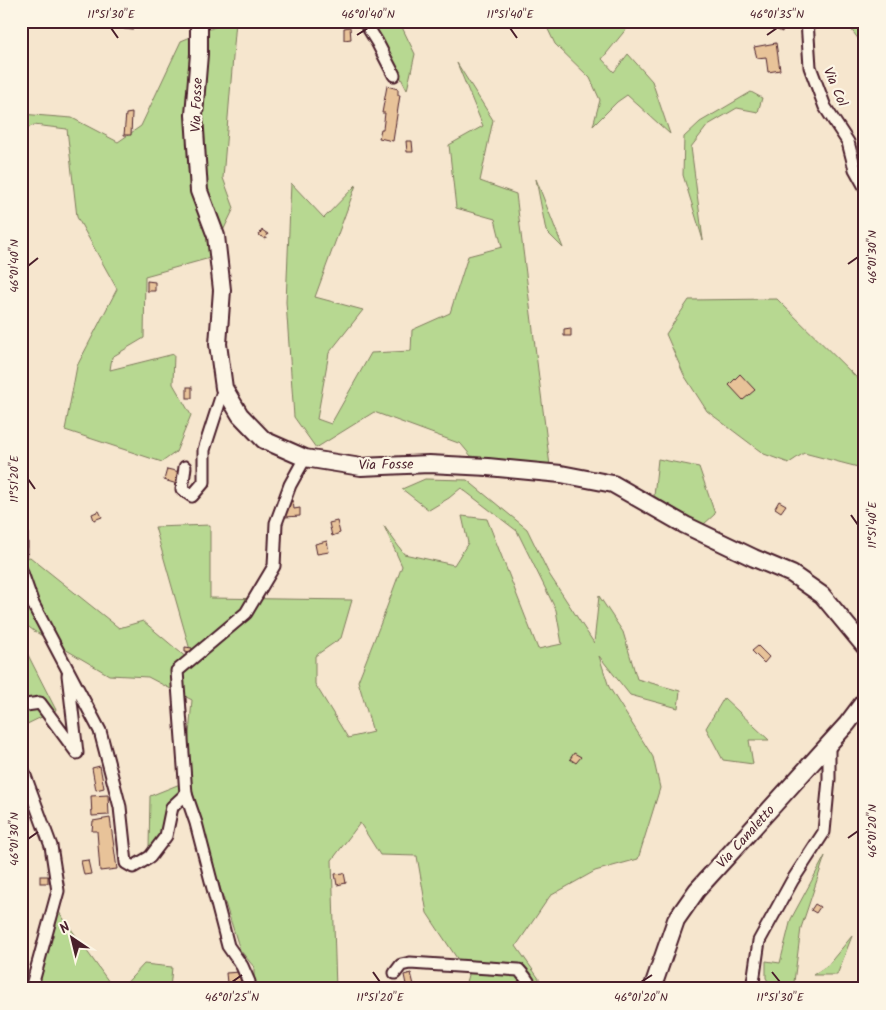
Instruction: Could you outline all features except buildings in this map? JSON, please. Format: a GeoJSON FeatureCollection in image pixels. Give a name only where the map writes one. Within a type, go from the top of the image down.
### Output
{"type":"FeatureCollection","features":[{"type":"Feature","properties":{"kind":"street","name":"Via Fosse"},"geometry":{"type":"LineString","coordinates":[[199,21],[199,54],[194,116],[198,191],[216,236],[222,290],[218,344],[224,388],[240,415],[264,440],[305,458],[362,467],[429,464],[488,467],[561,474],[613,484],[685,524],[754,558],[792,574],[822,595],[865,647]]}},
{"type":"Feature","properties":{"kind":"street"},"geometry":{"type":"LineString","coordinates":[[364,21],[394,75]]}},
{"type":"Feature","properties":{"kind":"street","name":"Via Col"},"geometry":{"type":"LineString","coordinates":[[807,21],[810,67],[824,107],[848,142],[855,169],[865,187]]}},
{"type":"Feature","properties":{"kind":"street"},"geometry":{"type":"LineString","coordinates":[[186,468],[182,489],[192,496],[204,482],[204,450],[224,388]]}},
{"type":"Feature","properties":{"kind":"street"},"geometry":{"type":"LineString","coordinates":[[247,989],[249,982],[242,966],[228,946],[196,822],[186,794],[177,670],[246,613],[274,566],[276,523],[290,485],[305,458]]}},
{"type":"Feature","properties":{"kind":"street"},"geometry":{"type":"LineString","coordinates":[[21,492],[21,553]]}},
{"type":"Feature","properties":{"kind":"street"},"geometry":{"type":"LineString","coordinates":[[21,570],[33,604],[100,731],[120,807],[126,863],[133,867],[150,857],[166,836],[172,807],[186,794]]}},
{"type":"Feature","properties":{"kind":"street"},"geometry":{"type":"LineString","coordinates":[[21,708],[26,705],[40,703],[77,753],[67,666]]}},
{"type":"Feature","properties":{"kind":"street","name":"Via Canaletto"},"geometry":{"type":"LineString","coordinates":[[652,989],[676,920],[683,908],[697,890],[847,724],[865,700]]}},
{"type":"Feature","properties":{"kind":"street"},"geometry":{"type":"LineString","coordinates":[[752,989],[759,941],[792,881],[824,832],[829,779],[829,744]]}},
{"type":"Feature","properties":{"kind":"street"},"geometry":{"type":"LineString","coordinates":[[21,765],[51,846],[58,891],[30,989]]}},
{"type":"Feature","properties":{"kind":"street"},"geometry":{"type":"LineString","coordinates":[[395,973],[401,965],[410,963],[519,970],[533,989]]}},
{"type":"Feature","properties":{"kind":"green space"},"geometry":{"type":"Polygon","coordinates":[[[229,21],[236,21],[223,178],[234,208],[210,258],[145,276],[144,338],[112,357],[110,370],[174,354],[173,384],[191,415],[176,452],[162,462],[65,430],[77,366],[117,289],[77,217],[67,129],[34,125],[21,131],[21,114],[72,118],[118,142],[141,126],[181,41],[229,21]]]}},
{"type":"Feature","properties":{"kind":"green space"},"geometry":{"type":"Polygon","coordinates":[[[367,21],[399,21],[415,54],[407,90],[382,41],[367,21]]]}},
{"type":"Feature","properties":{"kind":"green space"},"geometry":{"type":"Polygon","coordinates":[[[544,21],[629,21],[627,28],[602,59],[614,72],[628,54],[652,81],[670,134],[627,95],[617,102],[593,126],[600,100],[590,78],[555,44],[544,21]]]}},
{"type":"Feature","properties":{"kind":"green space"},"geometry":{"type":"Polygon","coordinates":[[[845,21],[865,21],[865,48],[845,21]]]}},
{"type":"Feature","properties":{"kind":"green space"},"geometry":{"type":"Polygon","coordinates":[[[457,63],[493,120],[480,181],[516,194],[550,466],[471,456],[461,444],[374,412],[316,448],[294,417],[286,302],[291,183],[324,218],[356,185],[315,297],[363,310],[329,353],[317,419],[331,424],[371,353],[411,351],[412,330],[450,313],[468,256],[502,247],[495,219],[456,208],[449,145],[483,126],[457,63]]]}},
{"type":"Feature","properties":{"kind":"green space"},"geometry":{"type":"Polygon","coordinates":[[[751,92],[762,98],[758,112],[737,108],[708,125],[691,147],[703,240],[683,175],[684,137],[700,122],[751,92]]]}},
{"type":"Feature","properties":{"kind":"green space"},"geometry":{"type":"Polygon","coordinates":[[[536,179],[563,248],[546,231],[536,179]]]}},
{"type":"Feature","properties":{"kind":"green space"},"geometry":{"type":"Polygon","coordinates":[[[777,299],[865,386],[865,467],[858,467],[804,453],[789,463],[764,454],[707,411],[684,375],[666,334],[689,300],[777,299]]]}},
{"type":"Feature","properties":{"kind":"green space"},"geometry":{"type":"Polygon","coordinates":[[[658,459],[699,467],[715,514],[703,525],[654,496],[658,459]]]}},
{"type":"Feature","properties":{"kind":"green space"},"geometry":{"type":"Polygon","coordinates":[[[425,479],[467,480],[527,529],[549,574],[594,643],[599,596],[623,632],[637,679],[680,691],[678,708],[630,695],[599,656],[609,687],[653,757],[660,788],[638,859],[595,871],[550,896],[516,946],[542,983],[540,989],[464,989],[468,975],[427,913],[417,856],[380,855],[360,823],[332,860],[336,989],[254,989],[254,967],[240,950],[191,796],[149,848],[150,796],[185,782],[192,700],[148,677],[109,675],[34,631],[21,621],[21,559],[30,557],[119,628],[143,621],[194,664],[155,527],[210,525],[210,598],[352,600],[341,638],[315,656],[315,684],[348,738],[373,732],[358,681],[402,566],[384,526],[404,554],[454,565],[468,543],[462,516],[487,519],[538,649],[562,644],[556,610],[517,531],[461,488],[429,510],[402,489],[425,479]]]}},
{"type":"Feature","properties":{"kind":"green space"},"geometry":{"type":"Polygon","coordinates":[[[21,653],[27,653],[56,710],[21,727],[21,653]]]}},
{"type":"Feature","properties":{"kind":"green space"},"geometry":{"type":"Polygon","coordinates":[[[724,698],[769,740],[749,740],[753,764],[723,760],[706,728],[724,698]]]}},
{"type":"Feature","properties":{"kind":"green space"},"geometry":{"type":"Polygon","coordinates":[[[825,856],[801,928],[794,982],[799,989],[773,989],[766,978],[766,961],[780,963],[791,919],[825,856]]]}},
{"type":"Feature","properties":{"kind":"green space"},"geometry":{"type":"Polygon","coordinates":[[[51,901],[114,989],[25,989],[51,901]]]}},
{"type":"Feature","properties":{"kind":"green space"},"geometry":{"type":"Polygon","coordinates":[[[852,936],[837,975],[813,975],[828,965],[852,936]]]}},
{"type":"Feature","properties":{"kind":"green space"},"geometry":{"type":"Polygon","coordinates":[[[144,964],[172,967],[170,989],[121,989],[144,964]]]}}]}
